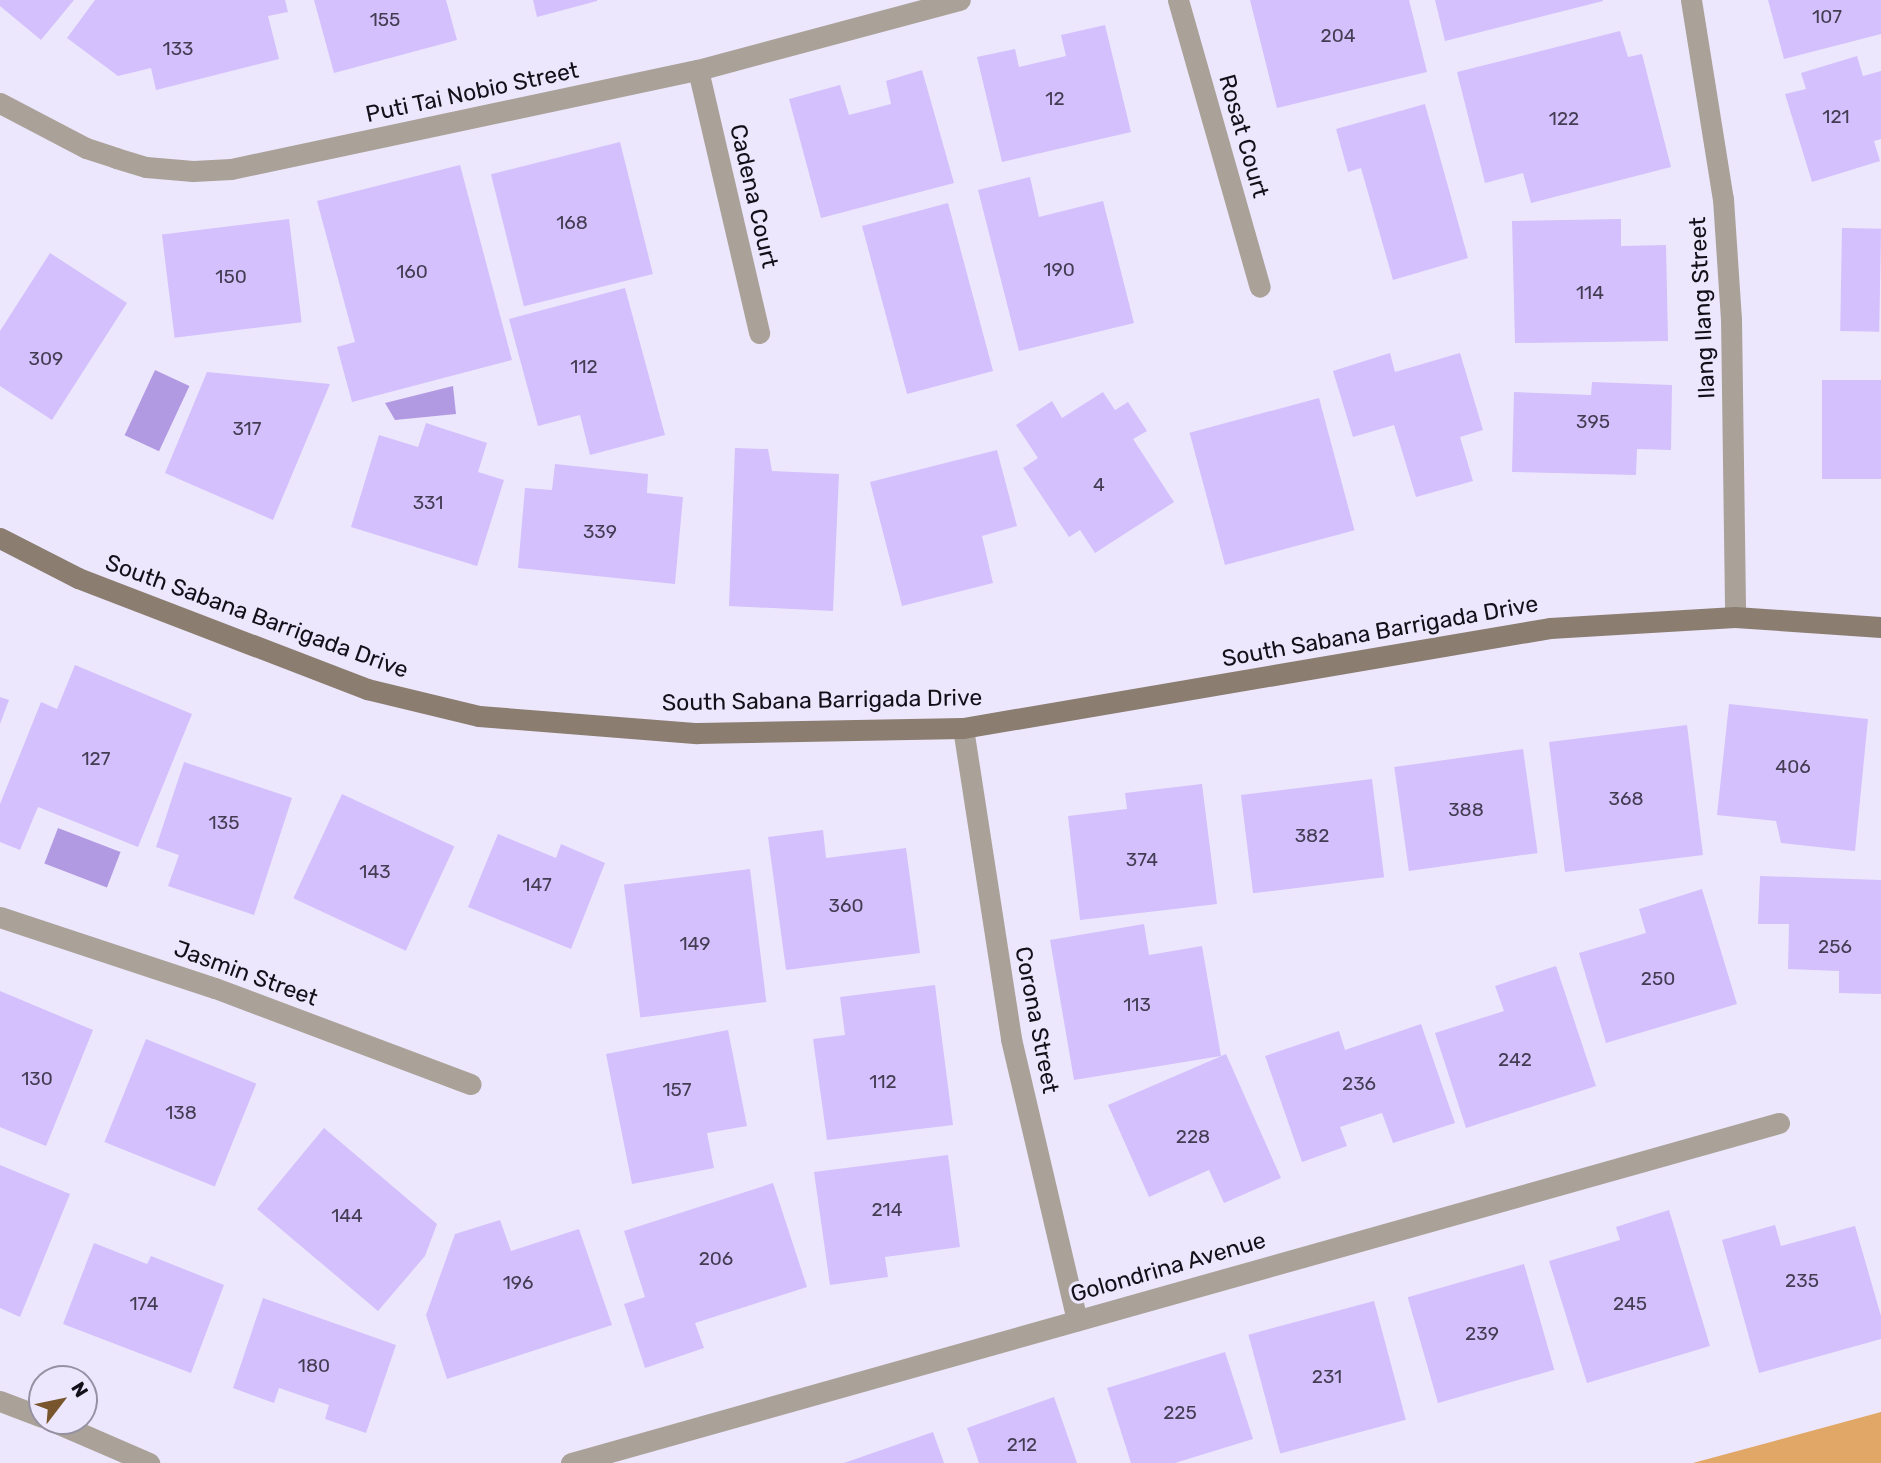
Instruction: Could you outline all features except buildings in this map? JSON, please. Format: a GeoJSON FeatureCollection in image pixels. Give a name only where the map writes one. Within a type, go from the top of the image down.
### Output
{"type":"FeatureCollection","features":[{"type":"Feature","properties":{"kind":"main road","name":"South Sabana Barrigada Drive"},"geometry":{"type":"LineString","coordinates":[[0,538],[78,578],[367,689],[479,716],[697,733],[963,728],[1550,628],[1735,617],[1881,626]]}},
{"type":"Feature","properties":{"kind":"street","name":"Puti Tai Nobio Street"},"geometry":{"type":"LineString","coordinates":[[0,103],[86,148],[146,167],[206,171],[231,169],[698,70],[960,0]]}},
{"type":"Feature","properties":{"kind":"street","name":"Rosat Court"},"geometry":{"type":"LineString","coordinates":[[1178,0],[1259,287]]}},
{"type":"Feature","properties":{"kind":"street","name":"Ilang Ilang Street"},"geometry":{"type":"LineString","coordinates":[[1691,0],[1724,213],[1731,319],[1735,617]]}},
{"type":"Feature","properties":{"kind":"street","name":"Cadena Court"},"geometry":{"type":"LineString","coordinates":[[698,70],[760,333]]}},
{"type":"Feature","properties":{"kind":"street","name":"Corona Street"},"geometry":{"type":"LineString","coordinates":[[963,728],[1011,1039],[1077,1320]]}},
{"type":"Feature","properties":{"kind":"street","name":"Jasmin Street"},"geometry":{"type":"LineString","coordinates":[[0,917],[215,988],[471,1084]]}},
{"type":"Feature","properties":{"kind":"street","name":"Golondrina Avenue"},"geometry":{"type":"LineString","coordinates":[[571,1463],[1779,1123]]}},
{"type":"Feature","properties":{"kind":"street"},"geometry":{"type":"LineString","coordinates":[[0,1401],[28,1412]]}},
{"type":"Feature","properties":{"kind":"street"},"geometry":{"type":"LineString","coordinates":[[84,1435],[149,1463]]}},
{"type":"Feature","properties":{"kind":"shaded area"},"geometry":{"type":"Polygon","coordinates":[[[155,370],[189,386],[159,451],[125,435],[155,370]]]}},
{"type":"Feature","properties":{"kind":"shaded area"},"geometry":{"type":"Polygon","coordinates":[[[453,386],[456,414],[395,420],[385,403],[453,386]]]}},
{"type":"Feature","properties":{"kind":"shaded area"},"geometry":{"type":"Polygon","coordinates":[[[58,828],[121,852],[107,887],[44,863],[58,828]]]}},
{"type":"Feature","properties":{"kind":"shaded area"},"geometry":{"type":"Polygon","coordinates":[[[1881,1412],[1881,1463],[1693,1463],[1881,1412]]]}}]}
